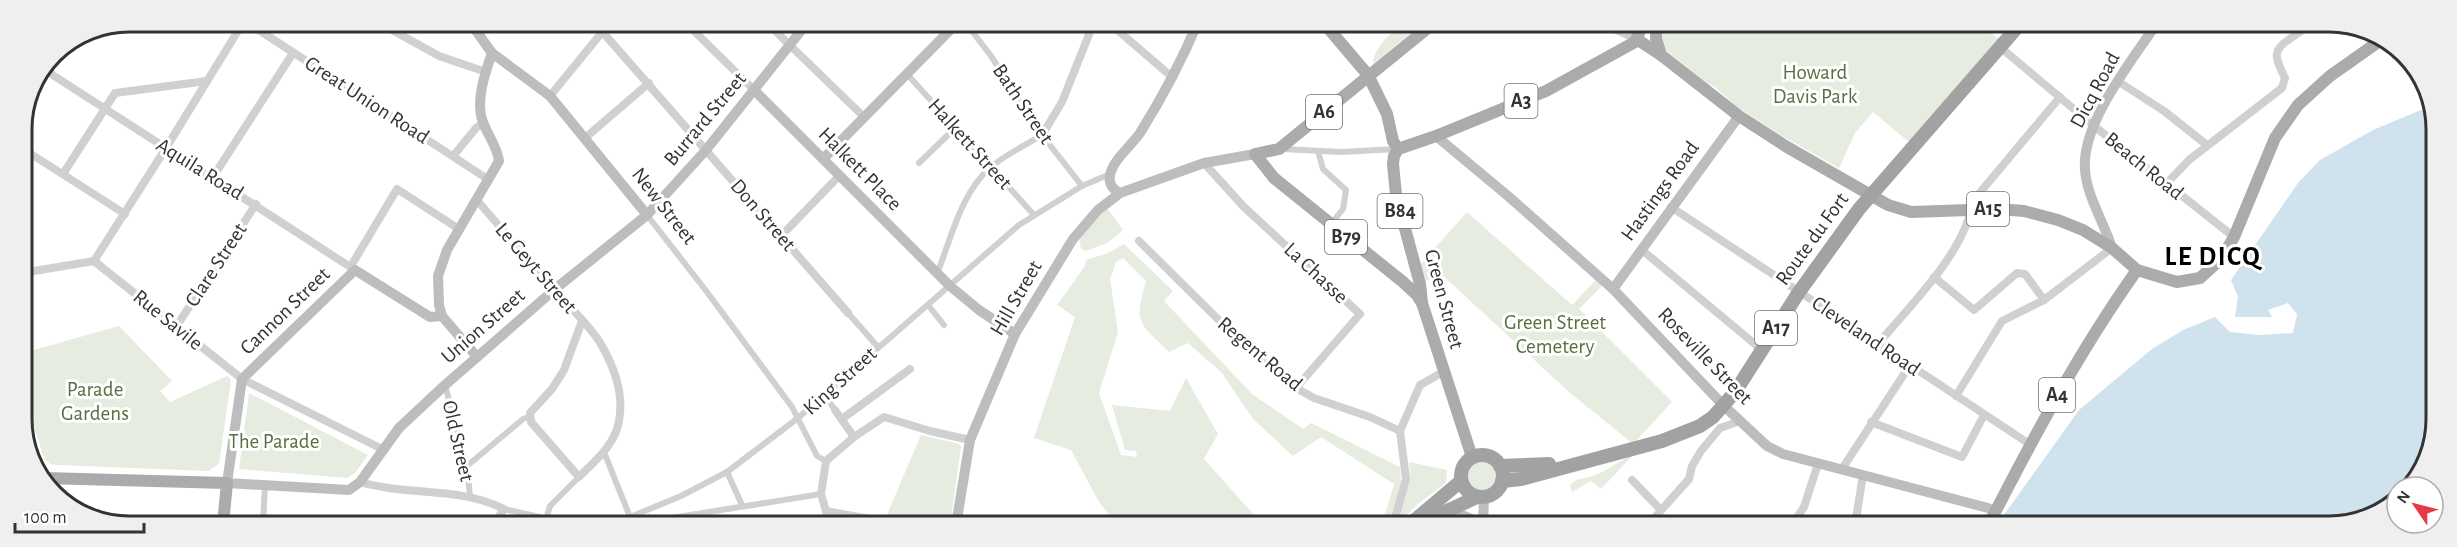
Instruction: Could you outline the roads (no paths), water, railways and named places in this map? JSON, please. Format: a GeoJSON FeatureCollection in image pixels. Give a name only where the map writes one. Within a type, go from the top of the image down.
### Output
{"type":"FeatureCollection","features":[{"type":"Feature","properties":{"kind":"highway","name":"Route du Fort"},"geometry":{"type":"LineString","coordinates":[[1502,481],[1521,479],[1662,441],[1700,426],[1724,406],[1799,292],[1870,195],[2014,32]]}},
{"type":"Feature","properties":{"kind":"highway"},"geometry":{"type":"LineString","coordinates":[[1438,515],[1496,492],[1502,481],[1500,466],[1489,457],[1482,455],[1472,457],[1462,468],[1461,481],[1466,490],[1481,497]]}},
{"type":"Feature","properties":{"kind":"highway","name":"Route du Fort"},"geometry":{"type":"LineString","coordinates":[[1500,466],[1590,460]]}},
{"type":"Feature","properties":{"kind":"highway"},"geometry":{"type":"LineString","coordinates":[[1420,515],[1461,481]]}},
{"type":"Feature","properties":{"kind":"main road","name":"New Street"},"geometry":{"type":"LineString","coordinates":[[478,32],[492,53],[550,96],[647,214]]}},
{"type":"Feature","properties":{"kind":"main road","name":"Burrard Street"},"geometry":{"type":"LineString","coordinates":[[647,214],[706,150],[800,32]]}},
{"type":"Feature","properties":{"kind":"main road"},"geometry":{"type":"LineString","coordinates":[[823,159],[948,32]]}},
{"type":"Feature","properties":{"kind":"main road"},"geometry":{"type":"LineString","coordinates":[[1120,193],[1114,191],[1110,183],[1110,174],[1139,134],[1172,77],[1193,32]]}},
{"type":"Feature","properties":{"kind":"main road"},"geometry":{"type":"LineString","coordinates":[[1336,32],[1368,75],[1387,114],[1393,141],[1398,149]]}},
{"type":"Feature","properties":{"kind":"main road","name":"A6"},"geometry":{"type":"LineString","coordinates":[[1279,149],[1422,32]]}},
{"type":"Feature","properties":{"kind":"main road"},"geometry":{"type":"LineString","coordinates":[[1636,41],[1640,32]]}},
{"type":"Feature","properties":{"kind":"main road"},"geometry":{"type":"LineString","coordinates":[[1656,32],[1662,55]]}},
{"type":"Feature","properties":{"kind":"main road","name":"Dicq Road"},"geometry":{"type":"LineString","coordinates":[[2112,248],[2090,193],[2085,169],[2086,150],[2094,126],[2151,32]]}},
{"type":"Feature","properties":{"kind":"main road","name":"A15"},"geometry":{"type":"LineString","coordinates":[[1636,41],[1662,55],[1739,116],[1787,147],[1899,210],[1911,212],[1970,209],[2024,211],[2058,220],[2083,230],[2112,248],[2137,270]]}},
{"type":"Feature","properties":{"kind":"main road","name":"A3"},"geometry":{"type":"LineString","coordinates":[[1398,149],[1546,91],[1636,41]]}},
{"type":"Feature","properties":{"kind":"main road"},"geometry":{"type":"LineString","coordinates":[[2137,270],[2171,281],[2185,282],[2200,278],[2212,268],[2234,237],[2281,127],[2298,105],[2330,76],[2376,44]]}},
{"type":"Feature","properties":{"kind":"main road"},"geometry":{"type":"LineString","coordinates":[[477,357],[442,316],[439,306],[438,276],[447,249],[499,161],[495,145],[483,123],[481,100],[492,53]]}},
{"type":"Feature","properties":{"kind":"main road","name":"Halkett Place"},"geometry":{"type":"LineString","coordinates":[[755,91],[950,286],[979,310],[1015,334]]}},
{"type":"Feature","properties":{"kind":"main road","name":"Hastings Road"},"geometry":{"type":"LineString","coordinates":[[1613,289],[1739,116]]}},
{"type":"Feature","properties":{"kind":"main road","name":"Roseville Street"},"geometry":{"type":"LineString","coordinates":[[1436,136],[1613,289],[1724,406],[1767,446],[1783,454],[1988,508],[1995,512]]}},
{"type":"Feature","properties":{"kind":"main road"},"geometry":{"type":"LineString","coordinates":[[1255,154],[1279,149]]}},
{"type":"Feature","properties":{"kind":"main road","name":"Green Street"},"geometry":{"type":"LineString","coordinates":[[1398,149],[1393,164],[1396,195],[1417,272],[1422,303],[1472,457]]}},
{"type":"Feature","properties":{"kind":"main road","name":"Hill Street"},"geometry":{"type":"LineString","coordinates":[[958,516],[970,440],[1015,334],[1073,239],[1098,210],[1120,193],[1204,163],[1255,154]]}},
{"type":"Feature","properties":{"kind":"main road","name":"B79"},"geometry":{"type":"LineString","coordinates":[[1255,154],[1274,178],[1403,282],[1418,295],[1422,303]]}},
{"type":"Feature","properties":{"kind":"main road","name":"Union Street"},"geometry":{"type":"LineString","coordinates":[[360,482],[399,428],[555,289],[647,214]]}},
{"type":"Feature","properties":{"kind":"main road"},"geometry":{"type":"LineString","coordinates":[[353,268],[430,317],[442,316]]}},
{"type":"Feature","properties":{"kind":"main road","name":"Cannon Street"},"geometry":{"type":"LineString","coordinates":[[242,379],[353,268]]}},
{"type":"Feature","properties":{"kind":"main road","name":"A4"},"geometry":{"type":"LineString","coordinates":[[1993,515],[2057,395],[2089,341],[2137,270]]}},
{"type":"Feature","properties":{"kind":"main road"},"geometry":{"type":"LineString","coordinates":[[1403,282],[1409,281],[1417,272]]}},
{"type":"Feature","properties":{"kind":"main road"},"geometry":{"type":"LineString","coordinates":[[224,516],[242,379]]}},
{"type":"Feature","properties":{"kind":"main road"},"geometry":{"type":"LineString","coordinates":[[51,477],[349,490],[360,482]]}},
{"type":"Feature","properties":{"kind":"main road"},"geometry":{"type":"LineString","coordinates":[[1481,497],[1481,515]]}},
{"type":"Feature","properties":{"kind":"main road"},"geometry":{"type":"LineString","coordinates":[[1450,510],[1464,515]]}},
{"type":"Feature","properties":{"kind":"street"},"geometry":{"type":"LineString","coordinates":[[32,271],[94,261],[237,32]]}},
{"type":"Feature","properties":{"kind":"street","name":"Great Union Road"},"geometry":{"type":"LineString","coordinates":[[261,32],[454,155],[489,180]]}},
{"type":"Feature","properties":{"kind":"street"},"geometry":{"type":"LineString","coordinates":[[396,32],[439,56],[486,72]]}},
{"type":"Feature","properties":{"kind":"street"},"geometry":{"type":"LineString","coordinates":[[550,96],[602,32]]}},
{"type":"Feature","properties":{"kind":"street","name":"Don Street"},"geometry":{"type":"LineString","coordinates":[[604,32],[878,346]]}},
{"type":"Feature","properties":{"kind":"street","name":"Halkett Place"},"geometry":{"type":"LineString","coordinates":[[697,32],[755,91]]}},
{"type":"Feature","properties":{"kind":"street"},"geometry":{"type":"LineString","coordinates":[[776,32],[864,117]]}},
{"type":"Feature","properties":{"kind":"street","name":"Bath Street"},"geometry":{"type":"LineString","coordinates":[[973,32],[991,56],[1042,135],[1082,186]]}},
{"type":"Feature","properties":{"kind":"street"},"geometry":{"type":"LineString","coordinates":[[937,273],[975,184],[992,166],[1042,135],[1062,102],[1090,32]]}},
{"type":"Feature","properties":{"kind":"street"},"geometry":{"type":"LineString","coordinates":[[1120,32],[1172,77]]}},
{"type":"Feature","properties":{"kind":"street"},"geometry":{"type":"LineString","coordinates":[[1621,32],[1636,41]]}},
{"type":"Feature","properties":{"kind":"street"},"geometry":{"type":"LineString","coordinates":[[2166,184],[2207,145],[2282,88],[2285,78],[2276,60],[2276,53],[2281,44],[2300,32]]}},
{"type":"Feature","properties":{"kind":"street","name":"Beach Road"},"geometry":{"type":"LineString","coordinates":[[2001,47],[2094,126],[2234,237]]}},
{"type":"Feature","properties":{"kind":"street"},"geometry":{"type":"LineString","coordinates":[[213,177],[293,53]]}},
{"type":"Feature","properties":{"kind":"street","name":"Aquila Road"},"geometry":{"type":"LineString","coordinates":[[50,73],[353,268]]}},
{"type":"Feature","properties":{"kind":"street","name":"Halkett Street"},"geometry":{"type":"LineString","coordinates":[[906,75],[992,166],[1034,215]]}},
{"type":"Feature","properties":{"kind":"street"},"geometry":{"type":"LineString","coordinates":[[63,174],[115,93],[207,81]]}},
{"type":"Feature","properties":{"kind":"street"},"geometry":{"type":"LineString","coordinates":[[2119,82],[2164,111],[2207,145]]}},
{"type":"Feature","properties":{"kind":"street"},"geometry":{"type":"LineString","coordinates":[[585,138],[649,83]]}},
{"type":"Feature","properties":{"kind":"street"},"geometry":{"type":"LineString","coordinates":[[1878,344],[1934,277],[1954,249],[1969,219],[1972,202],[2060,97]]}},
{"type":"Feature","properties":{"kind":"street"},"geometry":{"type":"LineString","coordinates":[[454,155],[483,123]]}},
{"type":"Feature","properties":{"kind":"street"},"geometry":{"type":"LineString","coordinates":[[919,163],[955,128]]}},
{"type":"Feature","properties":{"kind":"street"},"geometry":{"type":"LineString","coordinates":[[1279,149],[1318,151],[1398,149]]}},
{"type":"Feature","properties":{"kind":"street"},"geometry":{"type":"LineString","coordinates":[[1318,151],[1323,169],[1346,190],[1343,208],[1330,224]]}},
{"type":"Feature","properties":{"kind":"street"},"geometry":{"type":"LineString","coordinates":[[32,155],[125,213]]}},
{"type":"Feature","properties":{"kind":"street","name":"La Chasse"},"geometry":{"type":"LineString","coordinates":[[1204,163],[1244,207],[1360,314],[1296,388]]}},
{"type":"Feature","properties":{"kind":"street","name":"King Street"},"geometry":{"type":"LineString","coordinates":[[633,516],[681,496],[726,472],[798,418],[1019,225],[1082,186],[1110,174]]}},
{"type":"Feature","properties":{"kind":"street"},"geometry":{"type":"LineString","coordinates":[[781,236],[839,176]]}},
{"type":"Feature","properties":{"kind":"street"},"geometry":{"type":"LineString","coordinates":[[353,268],[397,189],[459,229]]}},
{"type":"Feature","properties":{"kind":"street","name":"Le Geyt Street"},"geometry":{"type":"LineString","coordinates":[[476,199],[595,336],[610,361],[616,378],[620,404],[619,423],[604,452],[579,477]]}},
{"type":"Feature","properties":{"kind":"street","name":"Clare Street"},"geometry":{"type":"LineString","coordinates":[[176,327],[256,204]]}},
{"type":"Feature","properties":{"kind":"street","name":"Cleveland Road"},"geometry":{"type":"LineString","coordinates":[[1671,207],[2031,445]]}},
{"type":"Feature","properties":{"kind":"street","name":"New Street"},"geometry":{"type":"LineString","coordinates":[[647,214],[798,418],[816,456],[826,461]]}},
{"type":"Feature","properties":{"kind":"street","name":"Regent Road"},"geometry":{"type":"LineString","coordinates":[[1139,241],[1244,345],[1296,388],[1314,398],[1370,417],[1400,431]]}},
{"type":"Feature","properties":{"kind":"street"},"geometry":{"type":"LineString","coordinates":[[1956,396],[2002,321],[2044,300],[2112,248]]}},
{"type":"Feature","properties":{"kind":"street"},"geometry":{"type":"LineString","coordinates":[[1642,250],[1762,350]]}},
{"type":"Feature","properties":{"kind":"street","name":"Rue Savile"},"geometry":{"type":"LineString","coordinates":[[94,261],[242,379]]}},
{"type":"Feature","properties":{"kind":"street"},"geometry":{"type":"LineString","coordinates":[[1934,277],[1974,310],[2017,273],[2025,274],[2044,300]]}},
{"type":"Feature","properties":{"kind":"street"},"geometry":{"type":"LineString","coordinates":[[928,305],[944,325]]}},
{"type":"Feature","properties":{"kind":"street"},"geometry":{"type":"LineString","coordinates":[[547,516],[550,506],[579,477],[530,420],[530,413],[552,389],[564,370],[582,321]]}},
{"type":"Feature","properties":{"kind":"street"},"geometry":{"type":"LineString","coordinates":[[1842,469],[1910,365]]}},
{"type":"Feature","properties":{"kind":"street"},"geometry":{"type":"LineString","coordinates":[[842,419],[910,369]]}},
{"type":"Feature","properties":{"kind":"street"},"geometry":{"type":"LineString","coordinates":[[1396,515],[1406,479],[1400,431],[1420,385],[1443,372]]}},
{"type":"Feature","properties":{"kind":"street"},"geometry":{"type":"LineString","coordinates":[[242,379],[382,449]]}},
{"type":"Feature","properties":{"kind":"street","name":"Old Street"},"geometry":{"type":"LineString","coordinates":[[445,386],[466,466],[470,496]]}},
{"type":"Feature","properties":{"kind":"street"},"geometry":{"type":"LineString","coordinates":[[824,394],[854,436]]}},
{"type":"Feature","properties":{"kind":"street"},"geometry":{"type":"LineString","coordinates":[[1871,422],[1962,456],[1984,415]]}},
{"type":"Feature","properties":{"kind":"street"},"geometry":{"type":"LineString","coordinates":[[827,516],[821,494],[826,461],[854,436],[884,417],[970,440]]}},
{"type":"Feature","properties":{"kind":"street"},"geometry":{"type":"LineString","coordinates":[[466,466],[523,419],[530,420]]}},
{"type":"Feature","properties":{"kind":"street"},"geometry":{"type":"LineString","coordinates":[[1656,515],[1689,479],[1697,458],[1720,428],[1740,421]]}},
{"type":"Feature","properties":{"kind":"street"},"geometry":{"type":"LineString","coordinates":[[604,452],[630,516]]}},
{"type":"Feature","properties":{"kind":"street"},"geometry":{"type":"LineString","coordinates":[[1799,515],[1804,507],[1818,464]]}},
{"type":"Feature","properties":{"kind":"street"},"geometry":{"type":"LineString","coordinates":[[726,472],[742,506]]}},
{"type":"Feature","properties":{"kind":"street"},"geometry":{"type":"LineString","coordinates":[[1857,515],[1863,475]]}},
{"type":"Feature","properties":{"kind":"street"},"geometry":{"type":"LineString","coordinates":[[1632,480],[1661,510]]}},
{"type":"Feature","properties":{"kind":"street"},"geometry":{"type":"LineString","coordinates":[[360,482],[381,488],[428,490],[470,496],[534,516]]}},
{"type":"Feature","properties":{"kind":"street"},"geometry":{"type":"LineString","coordinates":[[263,516],[265,485]]}},
{"type":"Feature","properties":{"kind":"street"},"geometry":{"type":"LineString","coordinates":[[686,516],[821,494]]}},
{"type":"Feature","properties":{"kind":"street"},"geometry":{"type":"LineString","coordinates":[[499,516],[504,508]]}},
{"type":"Feature","properties":{"kind":"street"},"geometry":{"type":"LineString","coordinates":[[826,511],[851,516]]}},
{"type":"Feature","properties":{"kind":"water"},"geometry":{"type":"Polygon","coordinates":[[[2424,109],[2426,128],[2426,419],[2420,450],[2407,475],[2385,475],[2385,497],[2366,508],[2335,515],[2004,515],[2079,410],[2152,349],[2183,330],[2215,317],[2230,332],[2260,335],[2293,333],[2297,314],[2288,303],[2268,310],[2272,317],[2235,317],[2238,297],[2231,280],[2298,183],[2320,160],[2373,130],[2424,109]]]}},
{"type":"Feature","properties":{"kind":"district","name":"LE DICQ"},"geometry":{"type":"Point","coordinates":[2213,256]}},
{"type":"Feature","properties":{"kind":"park label","name":"Howard Davis Park"},"geometry":{"type":"Point","coordinates":[1815,84]}},
{"type":"Feature","properties":{"kind":"park label","name":"Green Street Cemetery"},"geometry":{"type":"Point","coordinates":[1555,334]}},
{"type":"Feature","properties":{"kind":"park label","name":"Parade Gardens"},"geometry":{"type":"Point","coordinates":[95,401]}},
{"type":"Feature","properties":{"kind":"park label","name":"The Parade"},"geometry":{"type":"Point","coordinates":[274,441]}}]}
